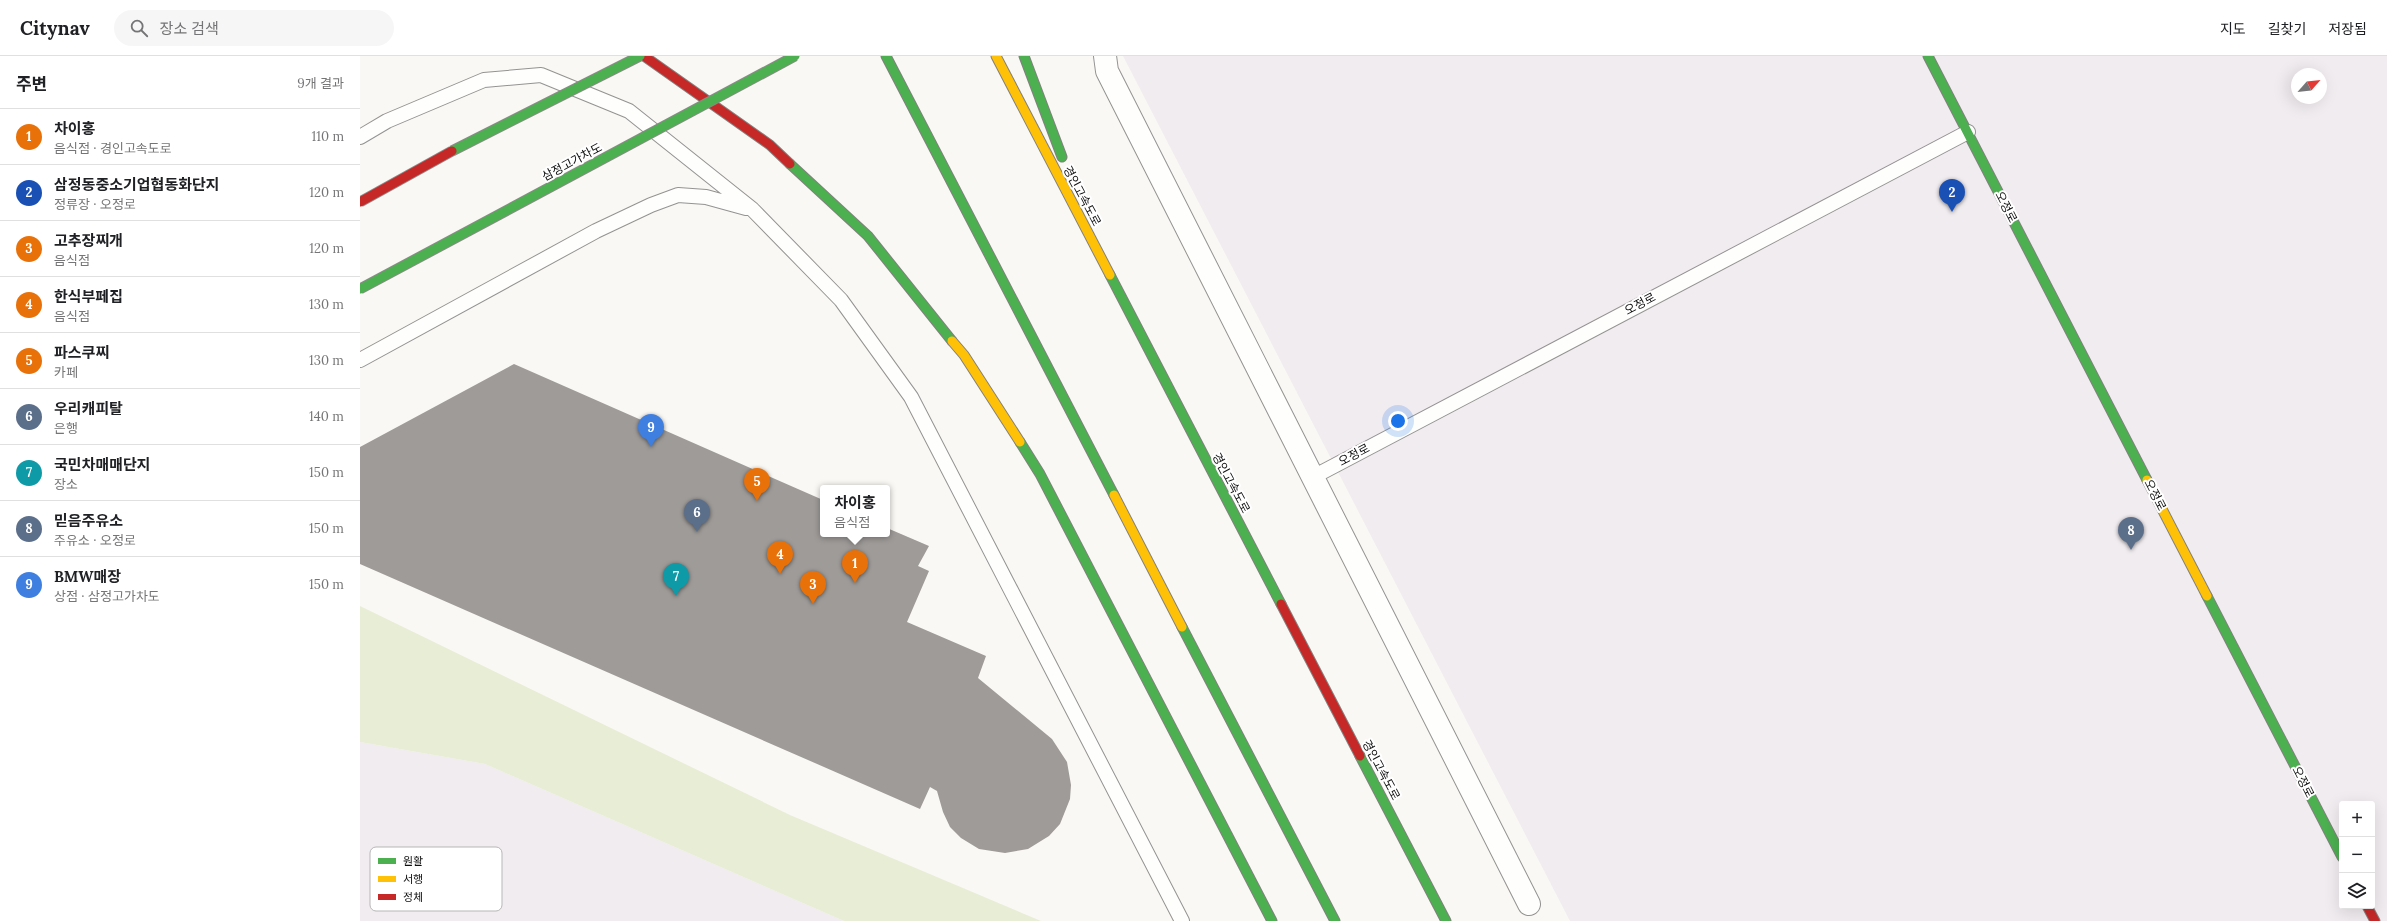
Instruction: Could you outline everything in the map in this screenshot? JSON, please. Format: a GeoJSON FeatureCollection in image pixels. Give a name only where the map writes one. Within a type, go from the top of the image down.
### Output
{"type":"FeatureCollection","features":[{"type":"Feature","properties":{"kind":"main road"},"geometry":{"type":"LineString","coordinates":[[360,202],[469,142],[640,56]]}},
{"type":"Feature","properties":{"kind":"main road"},"geometry":{"type":"LineString","coordinates":[[644,56],[770,145],[868,236],[964,355],[1040,474],[1272,921]]}},
{"type":"Feature","properties":{"kind":"main road","name":"삼정고가차도"},"geometry":{"type":"LineString","coordinates":[[360,289],[794,56]]}},
{"type":"Feature","properties":{"kind":"main road"},"geometry":{"type":"LineString","coordinates":[[886,56],[1335,921]]}},
{"type":"Feature","properties":{"kind":"main road","name":"경인고속도로"},"geometry":{"type":"LineString","coordinates":[[996,56],[1446,921]]}},
{"type":"Feature","properties":{"kind":"main road"},"geometry":{"type":"LineString","coordinates":[[1024,56],[1094,245]]}},
{"type":"Feature","properties":{"kind":"main road","name":"오정로"},"geometry":{"type":"LineString","coordinates":[[1928,56],[2339,851]]}},
{"type":"Feature","properties":{"kind":"main road"},"geometry":{"type":"LineString","coordinates":[[2369,909],[2375,921]]}},
{"type":"Feature","properties":{"kind":"street"},"geometry":{"type":"LineString","coordinates":[[1105,56],[1107,71],[1529,904]]}},
{"type":"Feature","properties":{"kind":"lane"},"geometry":{"type":"LineString","coordinates":[[360,137],[387,121],[484,80],[540,75],[629,111],[752,209],[841,300],[911,397],[1182,921]]}},
{"type":"Feature","properties":{"kind":"lane","name":"오정로"},"geometry":{"type":"LineString","coordinates":[[1313,476],[1968,132]]}},
{"type":"Feature","properties":{"kind":"lane"},"geometry":{"type":"LineString","coordinates":[[360,360],[596,231],[651,205],[678,195],[706,197],[752,209]]}},
{"type":"Feature","properties":{"kind":"shaded area"},"geometry":{"type":"Polygon","coordinates":[[[1123,56],[2387,56],[2387,921],[1570,921],[1123,56]]]}},
{"type":"Feature","properties":{"kind":"shaded area"},"geometry":{"type":"Polygon","coordinates":[[[360,742],[485,764],[844,921],[360,921],[360,742]]]}},
{"type":"Feature","properties":{"kind":"green space"},"geometry":{"type":"Polygon","coordinates":[[[360,606],[790,815],[1041,921],[844,921],[485,764],[360,742],[360,606]]]}},
{"type":"Feature","properties":{"kind":"building"},"geometry":{"type":"Polygon","coordinates":[[[514,364],[820,499],[820,537],[890,537],[890,529],[929,546],[918,566],[929,571],[907,622],[986,656],[978,678],[1052,739],[1067,762],[1071,785],[1070,799],[1060,824],[1049,836],[1028,849],[1005,853],[979,849],[961,838],[950,827],[943,812],[937,791],[930,787],[920,809],[360,564],[360,447],[514,364]]]}},
{"type":"Feature","properties":{"kind":"traffic: fast"},"geometry":{"type":"LineString","coordinates":[[452,151],[640,56]]}},
{"type":"Feature","properties":{"kind":"traffic: fast"},"geometry":{"type":"LineString","coordinates":[[360,289],[795,56]]}},
{"type":"Feature","properties":{"kind":"traffic: fast"},"geometry":{"type":"LineString","coordinates":[[886,56],[1114,495]]}},
{"type":"Feature","properties":{"kind":"traffic: fast"},"geometry":{"type":"LineString","coordinates":[[1024,56],[1062,157]]}},
{"type":"Feature","properties":{"kind":"traffic: fast"},"geometry":{"type":"LineString","coordinates":[[1928,56],[2147,480]]}},
{"type":"Feature","properties":{"kind":"traffic: fast"},"geometry":{"type":"LineString","coordinates":[[790,164],[868,236],[952,341]]}},
{"type":"Feature","properties":{"kind":"traffic: fast"},"geometry":{"type":"LineString","coordinates":[[1110,275],[1281,604]]}},
{"type":"Feature","properties":{"kind":"traffic: fast"},"geometry":{"type":"LineString","coordinates":[[1020,442],[1040,474],[1272,921]]}},
{"type":"Feature","properties":{"kind":"traffic: fast"},"geometry":{"type":"LineString","coordinates":[[2207,596],[2339,851]]}},
{"type":"Feature","properties":{"kind":"traffic: fast"},"geometry":{"type":"LineString","coordinates":[[1182,627],[1335,921]]}},
{"type":"Feature","properties":{"kind":"traffic: fast"},"geometry":{"type":"LineString","coordinates":[[1360,756],[1446,921]]}},
{"type":"Feature","properties":{"kind":"traffic: slow"},"geometry":{"type":"LineString","coordinates":[[996,56],[1110,275]]}},
{"type":"Feature","properties":{"kind":"traffic: slow"},"geometry":{"type":"LineString","coordinates":[[952,341],[964,355],[1020,442]]}},
{"type":"Feature","properties":{"kind":"traffic: slow"},"geometry":{"type":"LineString","coordinates":[[2147,480],[2207,596]]}},
{"type":"Feature","properties":{"kind":"traffic: slow"},"geometry":{"type":"LineString","coordinates":[[1114,495],[1182,627]]}},
{"type":"Feature","properties":{"kind":"traffic: jam"},"geometry":{"type":"LineString","coordinates":[[644,56],[770,145],[790,164]]}},
{"type":"Feature","properties":{"kind":"traffic: jam"},"geometry":{"type":"LineString","coordinates":[[360,202],[452,151]]}},
{"type":"Feature","properties":{"kind":"traffic: jam"},"geometry":{"type":"LineString","coordinates":[[1281,604],[1360,756]]}},
{"type":"Feature","properties":{"kind":"traffic: jam"},"geometry":{"type":"LineString","coordinates":[[2369,909],[2375,921]]}},
{"type":"Feature","properties":{"kind":"place","name":"삼정동중소기업협동화단지"},"geometry":{"type":"Point","coordinates":[1952,212]}},
{"type":"Feature","properties":{"kind":"place","name":"BMW매장"},"geometry":{"type":"Point","coordinates":[651,447]}},
{"type":"Feature","properties":{"kind":"place","name":"파스쿠찌"},"geometry":{"type":"Point","coordinates":[757,501]}},
{"type":"Feature","properties":{"kind":"place","name":"우리캐피탈"},"geometry":{"type":"Point","coordinates":[697,532]}},
{"type":"Feature","properties":{"kind":"place","name":"믿음주유소"},"geometry":{"type":"Point","coordinates":[2131,550]}},
{"type":"Feature","properties":{"kind":"place","name":"한식부페집"},"geometry":{"type":"Point","coordinates":[780,574]}},
{"type":"Feature","properties":{"kind":"place","name":"차이홍"},"geometry":{"type":"Point","coordinates":[855,583]}},
{"type":"Feature","properties":{"kind":"place","name":"국민차매매단지"},"geometry":{"type":"Point","coordinates":[676,596]}},
{"type":"Feature","properties":{"kind":"place","name":"고추장찌개"},"geometry":{"type":"Point","coordinates":[813,604]}}]}
